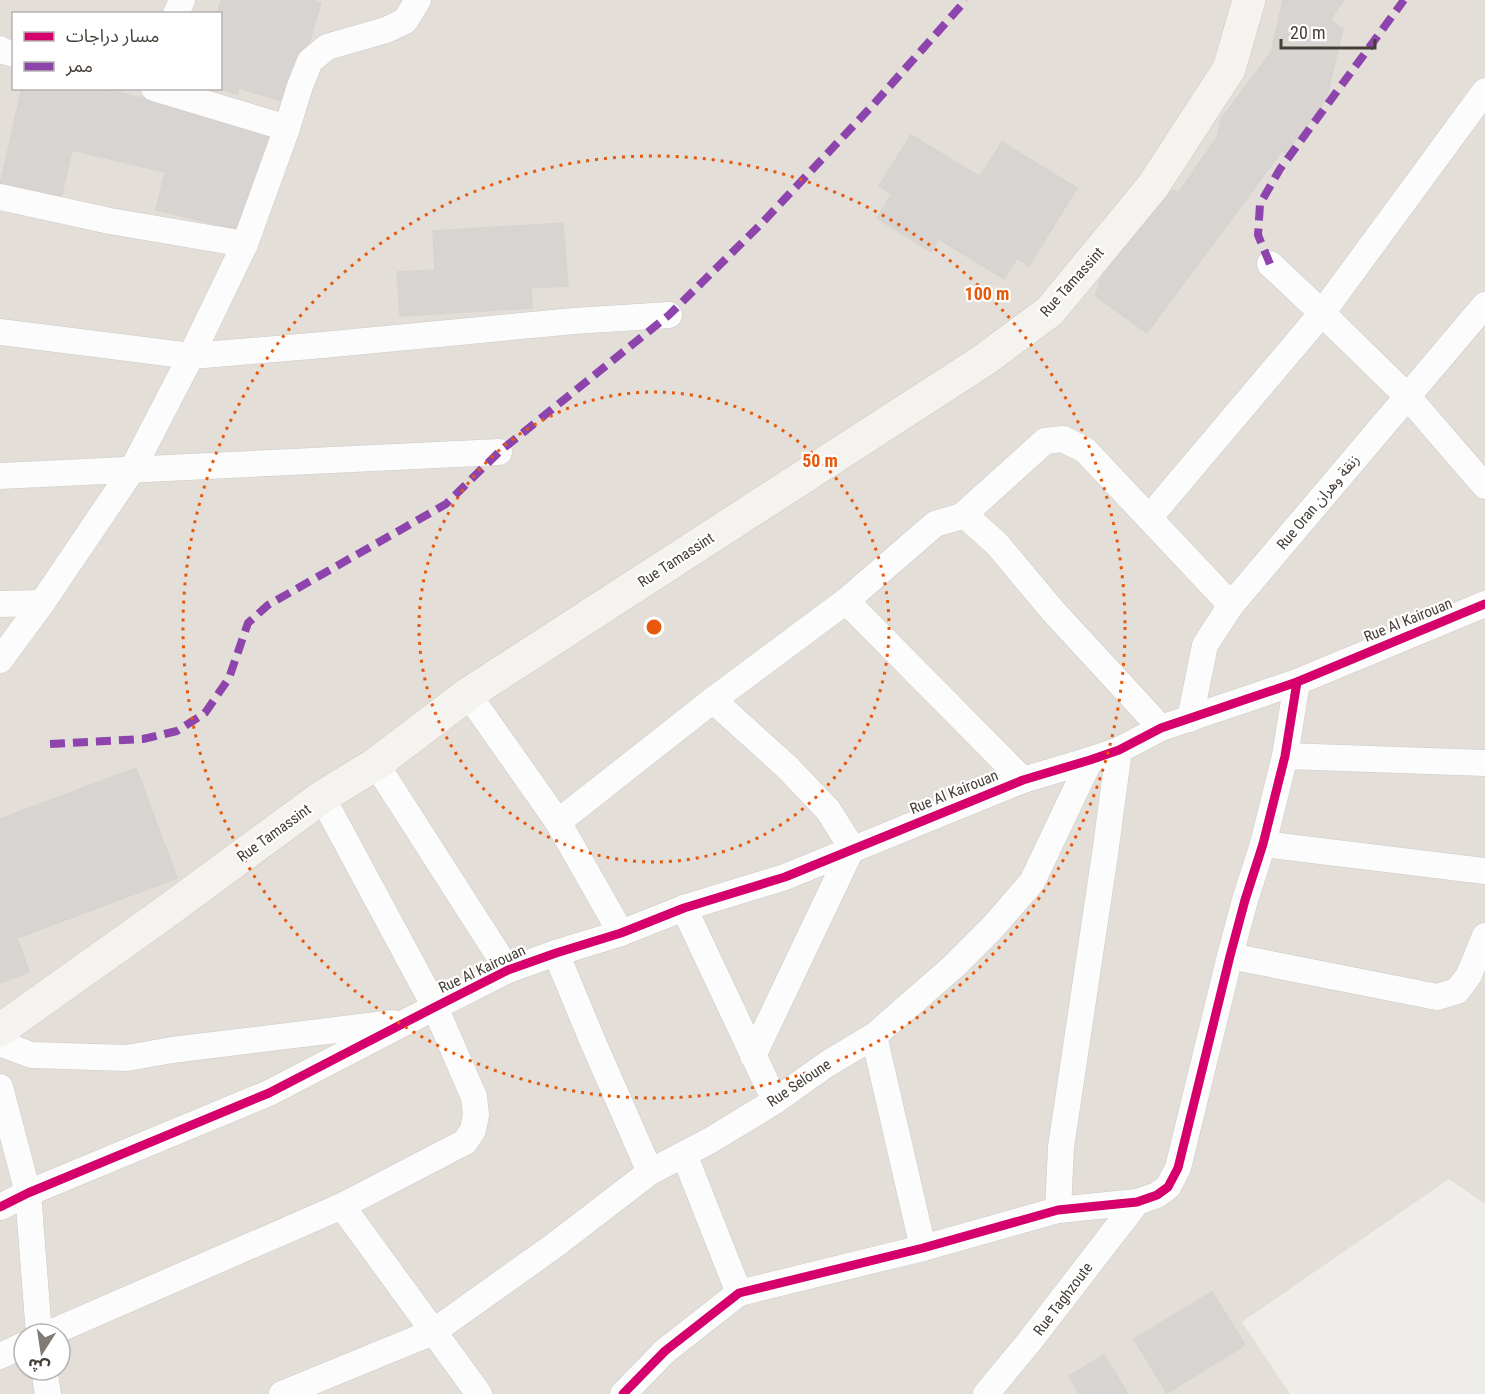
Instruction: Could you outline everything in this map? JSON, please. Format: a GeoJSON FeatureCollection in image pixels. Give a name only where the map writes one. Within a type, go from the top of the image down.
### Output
{"type":"FeatureCollection","features":[{"type":"Feature","properties":{"kind":"main road","name":"Rue Tamassint"},"geometry":{"type":"LineString","coordinates":[[0,1030],[322,797],[376,764],[468,694],[984,360],[1050,311],[1153,186],[1230,69],[1249,0]]}},
{"type":"Feature","properties":{"kind":"street"},"geometry":{"type":"LineString","coordinates":[[0,660],[42,603],[132,470],[191,356],[245,244],[310,61],[327,47],[386,30],[405,21],[418,0]]}},
{"type":"Feature","properties":{"kind":"street"},"geometry":{"type":"LineString","coordinates":[[161,90],[287,128]]}},
{"type":"Feature","properties":{"kind":"street"},"geometry":{"type":"LineString","coordinates":[[1149,518],[1323,313],[1485,91]]}},
{"type":"Feature","properties":{"kind":"street"},"geometry":{"type":"LineString","coordinates":[[0,197],[110,221],[245,244]]}},
{"type":"Feature","properties":{"kind":"street"},"geometry":{"type":"LineString","coordinates":[[1270,264],[1408,397],[1485,486]]}},
{"type":"Feature","properties":{"kind":"street","name":"Rue Oran زنقة وهران"},"geometry":{"type":"LineString","coordinates":[[1190,719],[1204,645],[1231,605],[1485,305]]}},
{"type":"Feature","properties":{"kind":"street"},"geometry":{"type":"LineString","coordinates":[[0,332],[191,356],[574,321],[669,315]]}},
{"type":"Feature","properties":{"kind":"street"},"geometry":{"type":"LineString","coordinates":[[558,822],[712,700],[846,601],[935,524],[962,516],[1045,441],[1063,439],[1085,450],[1231,605]]}},
{"type":"Feature","properties":{"kind":"street"},"geometry":{"type":"LineString","coordinates":[[0,476],[499,452]]}},
{"type":"Feature","properties":{"kind":"street"},"geometry":{"type":"LineString","coordinates":[[962,516],[969,519],[997,544],[1053,611],[1161,728]]}},
{"type":"Feature","properties":{"kind":"street"},"geometry":{"type":"LineString","coordinates":[[846,601],[1023,780]]}},
{"type":"Feature","properties":{"kind":"street"},"geometry":{"type":"LineString","coordinates":[[0,604],[42,603]]}},
{"type":"Feature","properties":{"kind":"street","name":"Rue Al Kairouan"},"geometry":{"type":"LineString","coordinates":[[0,1207],[28,1192],[269,1093],[508,970],[621,933],[684,908],[785,877],[1023,780],[1119,750],[1161,728],[1297,682],[1485,604]]}},
{"type":"Feature","properties":{"kind":"street"},"geometry":{"type":"LineString","coordinates":[[623,1394],[664,1351],[739,1293],[923,1248],[1058,1210],[1137,1202],[1157,1195],[1168,1187],[1178,1168],[1230,956],[1263,844],[1285,756],[1297,682]]}},
{"type":"Feature","properties":{"kind":"street"},"geometry":{"type":"LineString","coordinates":[[468,694],[558,822],[621,933]]}},
{"type":"Feature","properties":{"kind":"street"},"geometry":{"type":"LineString","coordinates":[[712,700],[788,768],[828,810],[852,848],[753,1056]]}},
{"type":"Feature","properties":{"kind":"street"},"geometry":{"type":"LineString","coordinates":[[1058,1210],[1061,1147],[1119,750]]}},
{"type":"Feature","properties":{"kind":"street"},"geometry":{"type":"LineString","coordinates":[[1285,756],[1485,763]]}},
{"type":"Feature","properties":{"kind":"street","name":"Rue Seloune"},"geometry":{"type":"LineString","coordinates":[[282,1394],[433,1332],[555,1245],[650,1172],[711,1140],[874,1036],[954,966],[993,927],[1032,882],[1090,760]]}},
{"type":"Feature","properties":{"kind":"street"},"geometry":{"type":"LineString","coordinates":[[376,764],[508,970]]}},
{"type":"Feature","properties":{"kind":"street"},"geometry":{"type":"LineString","coordinates":[[72,1324],[342,1206],[465,1142],[473,1130],[476,1115],[474,1097],[435,1007],[322,797]]}},
{"type":"Feature","properties":{"kind":"street"},"geometry":{"type":"LineString","coordinates":[[1263,844],[1485,871]]}},
{"type":"Feature","properties":{"kind":"street"},"geometry":{"type":"LineString","coordinates":[[684,908],[775,1101]]}},
{"type":"Feature","properties":{"kind":"street"},"geometry":{"type":"LineString","coordinates":[[1230,956],[1437,997],[1457,991],[1469,975],[1485,936]]}},
{"type":"Feature","properties":{"kind":"street"},"geometry":{"type":"LineString","coordinates":[[556,953],[650,1172]]}},
{"type":"Feature","properties":{"kind":"street"},"geometry":{"type":"LineString","coordinates":[[0,1043],[31,1055],[127,1058],[172,1050],[408,1021]]}},
{"type":"Feature","properties":{"kind":"street"},"geometry":{"type":"LineString","coordinates":[[874,1036],[923,1248]]}},
{"type":"Feature","properties":{"kind":"street"},"geometry":{"type":"LineString","coordinates":[[0,1087],[28,1192],[38,1322]]}},
{"type":"Feature","properties":{"kind":"street"},"geometry":{"type":"LineString","coordinates":[[684,1154],[739,1293]]}},
{"type":"Feature","properties":{"kind":"street","name":"Rue Taghzoute"},"geometry":{"type":"LineString","coordinates":[[986,1394],[1137,1202]]}},
{"type":"Feature","properties":{"kind":"street"},"geometry":{"type":"LineString","coordinates":[[342,1206],[479,1394]]}},
{"type":"Feature","properties":{"kind":"shaded area"},"geometry":{"type":"Polygon","coordinates":[[[0,0],[1485,0],[1485,1204],[1449,1179],[1242,1322],[1290,1394],[0,1394],[0,0]]]}},
{"type":"Feature","properties":{"kind":"building"},"geometry":{"type":"Polygon","coordinates":[[[221,0],[312,0],[321,3],[291,104],[239,88],[237,94],[222,90],[222,12],[218,12],[221,0]]]}},
{"type":"Feature","properties":{"kind":"building"},"geometry":{"type":"Polygon","coordinates":[[[1283,0],[1344,0],[1330,20],[1343,29],[1326,100],[1286,153],[1281,152],[1147,333],[1096,296],[1100,280],[1167,189],[1179,192],[1217,138],[1221,119],[1271,53],[1283,0]]]}},
{"type":"Feature","properties":{"kind":"building"},"geometry":{"type":"Polygon","coordinates":[[[22,90],[108,90],[279,130],[235,229],[156,210],[165,172],[72,150],[60,203],[0,185],[22,90]]]}},
{"type":"Feature","properties":{"kind":"building"},"geometry":{"type":"Polygon","coordinates":[[[911,135],[980,177],[1002,142],[1077,188],[1029,266],[1017,258],[1004,279],[939,239],[931,252],[877,218],[892,194],[879,186],[911,135]]]}},
{"type":"Feature","properties":{"kind":"building"},"geometry":{"type":"Polygon","coordinates":[[[563,223],[568,286],[531,288],[532,308],[400,316],[397,272],[435,270],[433,231],[563,223]]]}},
{"type":"Feature","properties":{"kind":"building"},"geometry":{"type":"Polygon","coordinates":[[[136,768],[177,878],[17,938],[29,972],[0,983],[0,819],[136,768]]]}},
{"type":"Feature","properties":{"kind":"building"},"geometry":{"type":"Polygon","coordinates":[[[1212,1292],[1245,1345],[1167,1393],[1134,1339],[1212,1292]]]}},
{"type":"Feature","properties":{"kind":"building"},"geometry":{"type":"Polygon","coordinates":[[[1104,1355],[1128,1394],[1080,1394],[1069,1376],[1104,1355]]]}},
{"type":"Feature","properties":{"kind":"marked path"},"geometry":{"type":"LineString","coordinates":[[50,744],[143,739],[177,731],[205,713],[229,678],[248,623],[268,605],[446,504],[499,452],[669,315],[762,223],[873,105],[966,0]]}},
{"type":"Feature","properties":{"kind":"marked path"},"geometry":{"type":"LineString","coordinates":[[1270,264],[1258,235],[1260,204],[1280,169],[1404,0]]}},
{"type":"Feature","properties":{"kind":"cycle path"},"geometry":{"type":"LineString","coordinates":[[0,1207],[28,1193],[269,1093],[508,970],[621,933],[684,908],[785,877],[1023,780],[1119,750],[1161,728],[1297,682],[1485,604]]}},
{"type":"Feature","properties":{"kind":"cycle path"},"geometry":{"type":"LineString","coordinates":[[623,1394],[665,1351],[739,1293],[923,1248],[1058,1210],[1137,1202],[1157,1195],[1168,1187],[1178,1168],[1230,956],[1263,844],[1285,756],[1297,682]]}}]}
